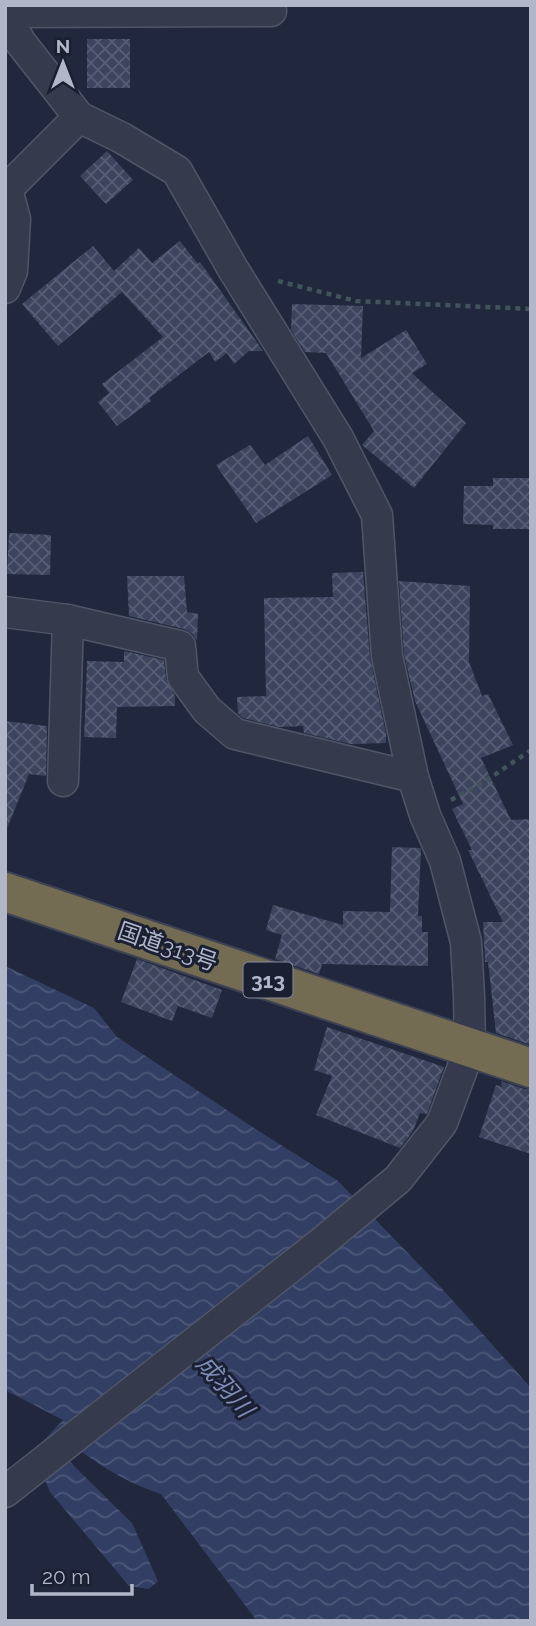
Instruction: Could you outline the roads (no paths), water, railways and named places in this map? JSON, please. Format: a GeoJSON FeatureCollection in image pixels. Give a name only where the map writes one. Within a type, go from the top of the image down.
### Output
{"type":"FeatureCollection","features":[{"type":"Feature","properties":{"kind":"highway","name":"国道313号"},"geometry":{"type":"LineString","coordinates":[[5,892],[531,1068]]}},
{"type":"Feature","properties":{"kind":"street"},"geometry":{"type":"LineString","coordinates":[[5,1492],[321,1244],[397,1179],[442,1124],[470,1048],[466,942],[445,861],[425,815],[413,777],[387,656],[377,514],[338,438],[233,270],[177,171],[122,138],[79,117],[21,43],[5,14],[271,10]]}},
{"type":"Feature","properties":{"kind":"street"},"geometry":{"type":"LineString","coordinates":[[5,288],[12,271],[15,219],[7,190],[79,117]]}},
{"type":"Feature","properties":{"kind":"street"},"geometry":{"type":"LineString","coordinates":[[5,612],[68,620],[180,646],[183,677],[207,710],[235,734],[413,777]]}},
{"type":"Feature","properties":{"kind":"street"},"geometry":{"type":"LineString","coordinates":[[63,781],[68,620]]}},
{"type":"Feature","properties":{"kind":"water","name":"成羽川"},"geometry":{"type":"Polygon","coordinates":[[[5,966],[94,1008],[117,1037],[338,1181],[437,1283],[531,1388],[531,1621],[257,1621],[161,1494],[121,1477],[62,1438],[54,1443],[132,1523],[158,1581],[149,1589],[129,1586],[50,1492],[33,1452],[63,1420],[5,1390],[5,966]]]}}]}
